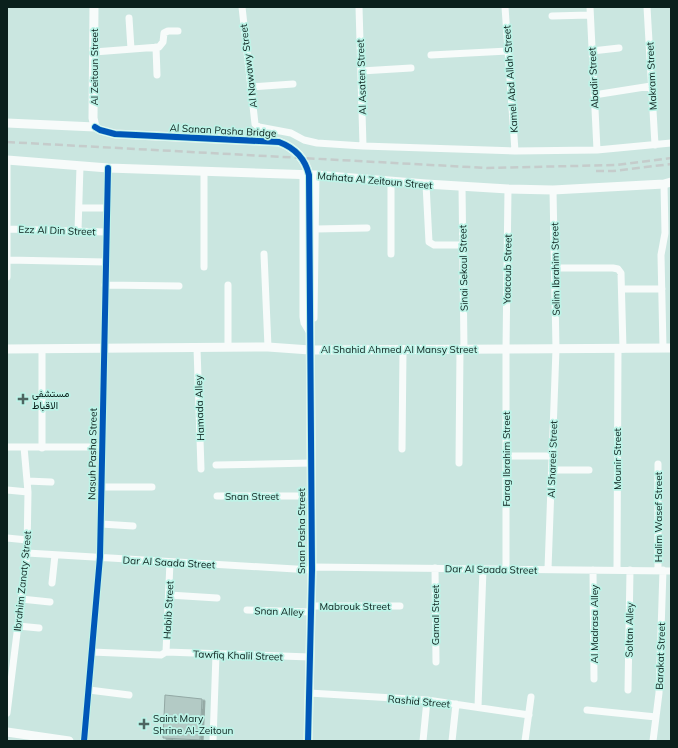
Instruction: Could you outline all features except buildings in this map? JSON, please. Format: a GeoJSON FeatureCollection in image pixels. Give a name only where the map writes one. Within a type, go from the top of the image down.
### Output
{"type":"FeatureCollection","features":[{"type":"Feature","properties":{"kind":"street","name":"Al Zeitoun Street"},"geometry":{"type":"LineString","coordinates":[[94,7],[93,118],[95,127]]}},
{"type":"Feature","properties":{"kind":"street","name":"Al Nawawy Street"},"geometry":{"type":"LineString","coordinates":[[242,7],[255,124],[258,127],[291,133],[304,140],[317,143],[363,146]]}},
{"type":"Feature","properties":{"kind":"street","name":"Al Asaten Street"},"geometry":{"type":"LineString","coordinates":[[359,7],[363,146]]}},
{"type":"Feature","properties":{"kind":"street","name":"Kamel Abd Allah Street"},"geometry":{"type":"LineString","coordinates":[[505,7],[515,151]]}},
{"type":"Feature","properties":{"kind":"street","name":"Makram Street"},"geometry":{"type":"LineString","coordinates":[[647,7],[654,145]]}},
{"type":"Feature","properties":{"kind":"street"},"geometry":{"type":"LineString","coordinates":[[552,16],[590,11]]}},
{"type":"Feature","properties":{"kind":"street","name":"Abadir Street"},"geometry":{"type":"LineString","coordinates":[[590,11],[597,150]]}},
{"type":"Feature","properties":{"kind":"street"},"geometry":{"type":"LineString","coordinates":[[129,18],[130,49]]}},
{"type":"Feature","properties":{"kind":"street"},"geometry":{"type":"LineString","coordinates":[[94,52],[156,47],[162,45],[164,33],[168,31],[178,31]]}},
{"type":"Feature","properties":{"kind":"street"},"geometry":{"type":"LineString","coordinates":[[156,47],[157,75]]}},
{"type":"Feature","properties":{"kind":"street"},"geometry":{"type":"LineString","coordinates":[[592,52],[620,48]]}},
{"type":"Feature","properties":{"kind":"street"},"geometry":{"type":"LineString","coordinates":[[430,55],[508,51]]}},
{"type":"Feature","properties":{"kind":"street"},"geometry":{"type":"LineString","coordinates":[[361,72],[411,68]]}},
{"type":"Feature","properties":{"kind":"street"},"geometry":{"type":"LineString","coordinates":[[251,87],[293,84]]}},
{"type":"Feature","properties":{"kind":"street"},"geometry":{"type":"LineString","coordinates":[[594,95],[651,86]]}},
{"type":"Feature","properties":{"kind":"street"},"geometry":{"type":"LineString","coordinates":[[7,123],[95,127]]}},
{"type":"Feature","properties":{"kind":"street","name":"Al Sanan Pasha Bridge"},"geometry":{"type":"LineString","coordinates":[[95,127],[115,134],[279,142],[285,144],[296,152],[304,162],[309,175],[310,321]]}},
{"type":"Feature","properties":{"kind":"street"},"geometry":{"type":"LineString","coordinates":[[363,146],[515,151],[597,150],[671,143]]}},
{"type":"Feature","properties":{"kind":"street"},"geometry":{"type":"LineString","coordinates":[[7,160],[7,277]]}},
{"type":"Feature","properties":{"kind":"street","name":"Mahata Al Zeitoun Street"},"geometry":{"type":"LineString","coordinates":[[7,160],[108,168],[303,174],[508,189],[553,190],[667,183]]}},
{"type":"Feature","properties":{"kind":"street"},"geometry":{"type":"LineString","coordinates":[[78,231],[80,166]]}},
{"type":"Feature","properties":{"kind":"street","name":"Nasuh Pasha Street"},"geometry":{"type":"LineString","coordinates":[[84,741],[100,557],[108,168]]}},
{"type":"Feature","properties":{"kind":"street"},"geometry":{"type":"LineString","coordinates":[[204,171],[204,267]]}},
{"type":"Feature","properties":{"kind":"street","name":"Snan Pasha Street"},"geometry":{"type":"LineString","coordinates":[[303,174],[302,317],[310,334]]}},
{"type":"Feature","properties":{"kind":"street","name":"Snan Pasha Street"},"geometry":{"type":"LineString","coordinates":[[310,334],[314,322],[316,175]]}},
{"type":"Feature","properties":{"kind":"street"},"geometry":{"type":"LineString","coordinates":[[391,254],[392,181]]}},
{"type":"Feature","properties":{"kind":"street"},"geometry":{"type":"LineString","coordinates":[[667,183],[668,223],[661,255],[667,348]]}},
{"type":"Feature","properties":{"kind":"street"},"geometry":{"type":"LineString","coordinates":[[426,184],[429,242],[434,245],[462,245]]}},
{"type":"Feature","properties":{"kind":"street","name":"Sinai Sekoul Street"},"geometry":{"type":"LineString","coordinates":[[459,463],[462,349],[462,186]]}},
{"type":"Feature","properties":{"kind":"street","name":"Yaacoub Street"},"geometry":{"type":"LineString","coordinates":[[506,349],[508,189]]}},
{"type":"Feature","properties":{"kind":"street","name":"Selim Ibrahim Street"},"geometry":{"type":"LineString","coordinates":[[553,190],[556,349]]}},
{"type":"Feature","properties":{"kind":"street"},"geometry":{"type":"LineString","coordinates":[[79,208],[107,208]]}},
{"type":"Feature","properties":{"kind":"street"},"geometry":{"type":"LineString","coordinates":[[316,229],[367,228]]}},
{"type":"Feature","properties":{"kind":"street","name":"Ezz Al Din Street"},"geometry":{"type":"LineString","coordinates":[[7,229],[106,232]]}},
{"type":"Feature","properties":{"kind":"street"},"geometry":{"type":"LineString","coordinates":[[264,254],[268,347]]}},
{"type":"Feature","properties":{"kind":"street"},"geometry":{"type":"LineString","coordinates":[[7,260],[106,262]]}},
{"type":"Feature","properties":{"kind":"street","name":"Mounir Street"},"geometry":{"type":"LineString","coordinates":[[555,268],[614,268],[621,273],[622,289],[616,570]]}},
{"type":"Feature","properties":{"kind":"street"},"geometry":{"type":"LineString","coordinates":[[105,285],[179,286]]}},
{"type":"Feature","properties":{"kind":"street"},"geometry":{"type":"LineString","coordinates":[[228,285],[228,347]]}},
{"type":"Feature","properties":{"kind":"street"},"geometry":{"type":"LineString","coordinates":[[622,289],[662,289]]}},
{"type":"Feature","properties":{"kind":"street","name":"Snan Pasha Street"},"geometry":{"type":"LineString","coordinates":[[308,741],[312,568],[310,321]]}},
{"type":"Feature","properties":{"kind":"street","name":"Al Shahid Ahmed Al Mansy Street"},"geometry":{"type":"LineString","coordinates":[[7,349],[228,347],[268,347],[310,350],[667,348]]}},
{"type":"Feature","properties":{"kind":"street","name":"Hamada Alley"},"geometry":{"type":"LineString","coordinates":[[197,348],[201,469]]}},
{"type":"Feature","properties":{"kind":"street"},"geometry":{"type":"LineString","coordinates":[[42,349],[42,448]]}},
{"type":"Feature","properties":{"kind":"street","name":"Farag Ibrahim Street"},"geometry":{"type":"LineString","coordinates":[[506,349],[506,569]]}},
{"type":"Feature","properties":{"kind":"street","name":"Al Shareei Street"},"geometry":{"type":"LineString","coordinates":[[548,569],[556,349]]}},
{"type":"Feature","properties":{"kind":"street"},"geometry":{"type":"LineString","coordinates":[[402,449],[403,350]]}},
{"type":"Feature","properties":{"kind":"street"},"geometry":{"type":"LineString","coordinates":[[7,447],[102,448]]}},
{"type":"Feature","properties":{"kind":"street","name":"Ibrahim Zanaty Street"},"geometry":{"type":"LineString","coordinates":[[7,713],[27,553],[28,492],[24,448]]}},
{"type":"Feature","properties":{"kind":"street"},"geometry":{"type":"LineString","coordinates":[[506,456],[552,456]]}},
{"type":"Feature","properties":{"kind":"street"},"geometry":{"type":"LineString","coordinates":[[216,465],[311,463]]}},
{"type":"Feature","properties":{"kind":"street","name":"Halim Wasef Street"},"geometry":{"type":"LineString","coordinates":[[658,464],[660,570]]}},
{"type":"Feature","properties":{"kind":"street"},"geometry":{"type":"LineString","coordinates":[[552,470],[589,470]]}},
{"type":"Feature","properties":{"kind":"street"},"geometry":{"type":"LineString","coordinates":[[27,481],[51,482]]}},
{"type":"Feature","properties":{"kind":"street"},"geometry":{"type":"LineString","coordinates":[[101,487],[152,487]]}},
{"type":"Feature","properties":{"kind":"street"},"geometry":{"type":"LineString","coordinates":[[7,490],[28,492]]}},
{"type":"Feature","properties":{"kind":"street","name":"Snan Street"},"geometry":{"type":"LineString","coordinates":[[217,496],[311,496]]}},
{"type":"Feature","properties":{"kind":"street"},"geometry":{"type":"LineString","coordinates":[[101,524],[133,526]]}},
{"type":"Feature","properties":{"kind":"street"},"geometry":{"type":"LineString","coordinates":[[7,538],[27,540]]}},
{"type":"Feature","properties":{"kind":"street","name":"Dar Al Saada Street"},"geometry":{"type":"LineString","coordinates":[[27,553],[170,562],[312,568],[671,571]]}},
{"type":"Feature","properties":{"kind":"street"},"geometry":{"type":"LineString","coordinates":[[52,584],[55,555]]}},
{"type":"Feature","properties":{"kind":"street","name":"Habib Street"},"geometry":{"type":"LineString","coordinates":[[164,654],[170,562]]}},
{"type":"Feature","properties":{"kind":"street","name":"Gamal Street"},"geometry":{"type":"LineString","coordinates":[[435,568],[436,662]]}},
{"type":"Feature","properties":{"kind":"street"},"geometry":{"type":"LineString","coordinates":[[478,707],[483,569]]}},
{"type":"Feature","properties":{"kind":"street","name":"Al Madrasa Alley"},"geometry":{"type":"LineString","coordinates":[[593,570],[594,679]]}},
{"type":"Feature","properties":{"kind":"street","name":"Soltan Alley"},"geometry":{"type":"LineString","coordinates":[[628,690],[630,570]]}},
{"type":"Feature","properties":{"kind":"street","name":"Barakat Street"},"geometry":{"type":"LineString","coordinates":[[653,741],[660,693],[660,570]]}},
{"type":"Feature","properties":{"kind":"street"},"geometry":{"type":"LineString","coordinates":[[169,595],[217,598]]}},
{"type":"Feature","properties":{"kind":"street"},"geometry":{"type":"LineString","coordinates":[[21,599],[50,602]]}},
{"type":"Feature","properties":{"kind":"street","name":"Mabrouk Street"},"geometry":{"type":"LineString","coordinates":[[311,609],[400,606]]}},
{"type":"Feature","properties":{"kind":"street","name":"Snan Alley"},"geometry":{"type":"LineString","coordinates":[[247,610],[311,609]]}},
{"type":"Feature","properties":{"kind":"street"},"geometry":{"type":"LineString","coordinates":[[18,626],[39,628]]}},
{"type":"Feature","properties":{"kind":"street","name":"Tawfiq Khalil Street"},"geometry":{"type":"LineString","coordinates":[[92,652],[310,657]]}},
{"type":"Feature","properties":{"kind":"street"},"geometry":{"type":"LineString","coordinates":[[212,741],[216,654]]}},
{"type":"Feature","properties":{"kind":"street"},"geometry":{"type":"LineString","coordinates":[[89,690],[129,695]]}},
{"type":"Feature","properties":{"kind":"street","name":"Rashid Street"},"geometry":{"type":"LineString","coordinates":[[309,693],[427,700],[528,715]]}},
{"type":"Feature","properties":{"kind":"street"},"geometry":{"type":"LineString","coordinates":[[525,741],[531,697]]}},
{"type":"Feature","properties":{"kind":"street"},"geometry":{"type":"LineString","coordinates":[[423,741],[427,700]]}},
{"type":"Feature","properties":{"kind":"street"},"geometry":{"type":"LineString","coordinates":[[452,741],[456,704]]}},
{"type":"Feature","properties":{"kind":"street"},"geometry":{"type":"LineString","coordinates":[[587,710],[656,717]]}},
{"type":"Feature","properties":{"kind":"street"},"geometry":{"type":"LineString","coordinates":[[7,732],[44,739],[69,741]]}},
{"type":"Feature","properties":{"kind":"railway"},"geometry":{"type":"LineString","coordinates":[[7,142],[487,168],[616,165],[671,158]]}},
{"type":"Feature","properties":{"kind":"railway"},"geometry":{"type":"LineString","coordinates":[[596,171],[613,171],[671,164]]}},
{"type":"Feature","properties":{"kind":"cycle path"},"geometry":{"type":"LineString","coordinates":[[95,127],[115,134],[279,142],[290,147],[298,154],[307,169],[309,175],[312,570],[308,741]]}},
{"type":"Feature","properties":{"kind":"cycle path"},"geometry":{"type":"LineString","coordinates":[[84,741],[100,557],[108,168]]}},
{"type":"Feature","properties":{"kind":"place","name":"مستشفى الاقباط"},"geometry":{"type":"Point","coordinates":[23,399]}},
{"type":"Feature","properties":{"kind":"place","name":"Saint Mary Shrine Al-Zeitoun"},"geometry":{"type":"Point","coordinates":[144,724]}}]}
